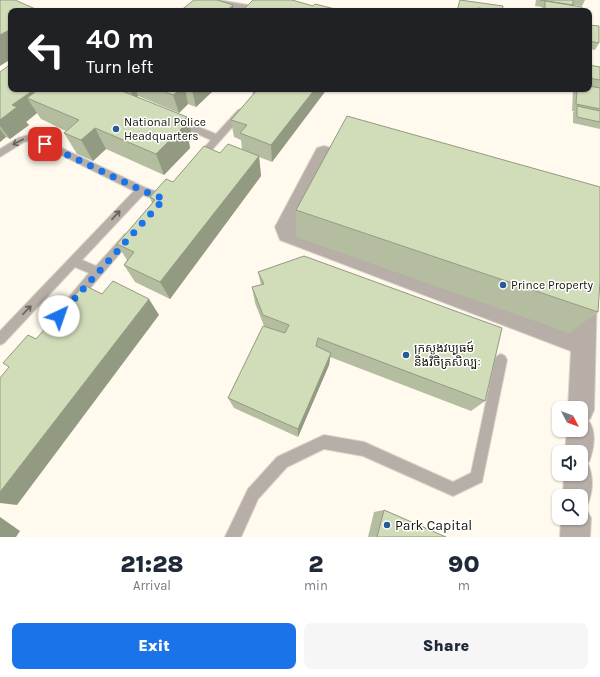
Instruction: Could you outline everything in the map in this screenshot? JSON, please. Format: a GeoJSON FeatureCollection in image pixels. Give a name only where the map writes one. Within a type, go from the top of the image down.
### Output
{"type":"FeatureCollection","features":[{"type":"Feature","properties":{"kind":"street"},"geometry":{"type":"LineString","coordinates":[[324,153],[285,227],[287,234],[584,344]]}},
{"type":"Feature","properties":{"kind":"street"},"geometry":{"type":"LineString","coordinates":[[581,401],[588,269]]}},
{"type":"Feature","properties":{"kind":"street"},"geometry":{"type":"LineString","coordinates":[[575,537],[576,525]]}},
{"type":"Feature","properties":{"kind":"lane"},"geometry":{"type":"LineString","coordinates":[[209,0],[247,8]]}},
{"type":"Feature","properties":{"kind":"lane"},"geometry":{"type":"LineString","coordinates":[[193,166],[247,106]]}},
{"type":"Feature","properties":{"kind":"lane"},"geometry":{"type":"LineString","coordinates":[[168,118],[218,139]]}},
{"type":"Feature","properties":{"kind":"lane"},"geometry":{"type":"LineString","coordinates":[[0,154],[21,140],[32,137],[141,190],[163,199]]}},
{"type":"Feature","properties":{"kind":"lane"},"geometry":{"type":"LineString","coordinates":[[0,339],[141,190]]}},
{"type":"Feature","properties":{"kind":"lane"},"geometry":{"type":"LineString","coordinates":[[67,307],[138,227]]}},
{"type":"Feature","properties":{"kind":"lane"},"geometry":{"type":"LineString","coordinates":[[74,260],[98,272]]}},
{"type":"Feature","properties":{"kind":"lane"},"geometry":{"type":"LineString","coordinates":[[233,537],[253,494],[282,462],[324,442],[364,449],[452,489],[476,477],[501,360]]}},
{"type":"Feature","properties":{"kind":"building"},"geometry":{"type":"Polygon","coordinates":[[[0,0],[15,0],[33,8],[8,8],[8,31],[0,35],[0,0]]]}},
{"type":"Feature","properties":{"kind":"building"},"geometry":{"type":"Polygon","coordinates":[[[194,0],[217,0],[233,5],[230,8],[184,8],[194,0]]]}},
{"type":"Feature","properties":{"kind":"building"},"geometry":{"type":"Polygon","coordinates":[[[253,0],[292,0],[313,6],[315,4],[331,8],[245,8],[253,0]]]}},
{"type":"Feature","properties":{"kind":"building"},"geometry":{"type":"Polygon","coordinates":[[[460,0],[503,6],[503,8],[458,8],[460,0]]]}},
{"type":"Feature","properties":{"kind":"building"},"geometry":{"type":"Polygon","coordinates":[[[540,0],[573,0],[573,5],[540,0]]]}},
{"type":"Feature","properties":{"kind":"building"},"geometry":{"type":"Polygon","coordinates":[[[545,1],[582,7],[582,8],[545,8],[545,1]]]}},
{"type":"Feature","properties":{"kind":"building"},"geometry":{"type":"Polygon","coordinates":[[[592,25],[599,26],[599,43],[592,42],[592,25]]]}},
{"type":"Feature","properties":{"kind":"building"},"geometry":{"type":"Polygon","coordinates":[[[8,66],[8,92],[31,92],[12,105],[17,107],[0,120],[0,72],[8,66]]]}},
{"type":"Feature","properties":{"kind":"building"},"geometry":{"type":"Polygon","coordinates":[[[592,66],[600,67],[600,80],[592,79],[592,66]]]}},
{"type":"Feature","properties":{"kind":"building"},"geometry":{"type":"Polygon","coordinates":[[[592,87],[600,88],[600,109],[576,104],[577,92],[592,92],[592,87]]]}},
{"type":"Feature","properties":{"kind":"building"},"geometry":{"type":"Polygon","coordinates":[[[35,92],[124,92],[187,117],[179,124],[184,126],[156,154],[95,128],[81,140],[64,133],[79,120],[27,98],[35,92]]]}},
{"type":"Feature","properties":{"kind":"building"},"geometry":{"type":"Polygon","coordinates":[[[166,92],[177,92],[173,95],[166,92]]]}},
{"type":"Feature","properties":{"kind":"building"},"geometry":{"type":"Polygon","coordinates":[[[255,92],[313,92],[271,145],[240,133],[247,125],[231,120],[255,92]]]}},
{"type":"Feature","properties":{"kind":"building"},"geometry":{"type":"Polygon","coordinates":[[[577,106],[600,111],[600,122],[577,117],[577,106]]]}},
{"type":"Feature","properties":{"kind":"building","name":"Prince Property"},"geometry":{"type":"Polygon","coordinates":[[[347,116],[600,187],[600,281],[598,312],[296,210],[347,116]]]}},
{"type":"Feature","properties":{"kind":"building"},"geometry":{"type":"Polygon","coordinates":[[[228,144],[259,156],[160,282],[124,265],[134,252],[117,244],[155,200],[150,197],[166,179],[173,182],[204,146],[220,153],[228,144]]]}},
{"type":"Feature","properties":{"kind":"building","name":"ក្រសួងវប្បធម៍ និងវិចិត្រសិល្បៈ"},"geometry":{"type":"Polygon","coordinates":[[[304,256],[502,328],[485,401],[318,338],[316,346],[331,353],[298,429],[228,398],[263,326],[285,333],[289,325],[263,315],[252,287],[264,284],[258,272],[304,256]]]}},
{"type":"Feature","properties":{"kind":"building"},"geometry":{"type":"Polygon","coordinates":[[[113,281],[149,299],[0,492],[0,378],[9,367],[3,363],[28,335],[36,339],[84,285],[102,294],[113,281]]]}},
{"type":"Feature","properties":{"kind":"building","name":"Park Capital"},"geometry":{"type":"Polygon","coordinates":[[[384,510],[446,537],[377,537],[384,510]]]}},
{"type":"Feature","properties":{"kind":"place","name":"National Police Headquarters"},"geometry":{"type":"Point","coordinates":[116,129]}},
{"type":"Feature","properties":{"kind":"place","name":"Prince Property"},"geometry":{"type":"Point","coordinates":[503,285]}},
{"type":"Feature","properties":{"kind":"place","name":"ក្រសួងវប្បធម៍ និងវិចិត្រសិល្បៈ"},"geometry":{"type":"Point","coordinates":[406,355]}},
{"type":"Feature","properties":{"kind":"place","name":"Park Capital"},"geometry":{"type":"Point","coordinates":[387,525]}},
{"type":"Feature","properties":{"kind":"route"},"geometry":{"type":"LineString","coordinates":[[45,144],[141,190],[164,199],[59,316]]}}]}
